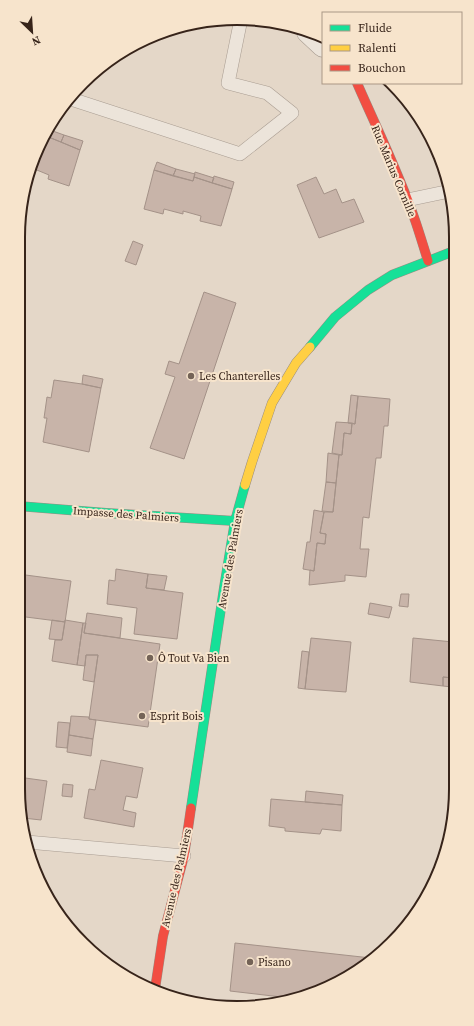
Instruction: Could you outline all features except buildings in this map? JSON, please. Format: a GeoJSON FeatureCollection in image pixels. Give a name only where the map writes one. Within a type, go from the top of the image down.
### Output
{"type":"FeatureCollection","features":[{"type":"Feature","properties":{"kind":"main road","name":"Rue Marius Cornille"},"geometry":{"type":"LineString","coordinates":[[357,84],[407,200],[428,260]]}},
{"type":"Feature","properties":{"kind":"main road","name":"Avenue des Palmiers"},"geometry":{"type":"LineString","coordinates":[[156,985],[163,936],[184,856],[235,521],[252,462],[272,403],[296,363],[335,318],[368,290],[392,275],[449,253]]}},
{"type":"Feature","properties":{"kind":"main road","name":"Impasse des Palmiers"},"geometry":{"type":"LineString","coordinates":[[25,507],[235,521]]}},
{"type":"Feature","properties":{"kind":"main road","name":"Avenue des Palmiers"},"geometry":{"type":"LineString","coordinates":[[150,963],[163,936]]}},
{"type":"Feature","properties":{"kind":"lane"},"geometry":{"type":"LineString","coordinates":[[75,100],[240,154],[292,113],[267,93],[228,83],[240,25]]}},
{"type":"Feature","properties":{"kind":"lane"},"geometry":{"type":"LineString","coordinates":[[407,200],[444,192]]}},
{"type":"Feature","properties":{"kind":"lane"},"geometry":{"type":"LineString","coordinates":[[32,842],[184,856]]}},
{"type":"Feature","properties":{"kind":"traffic: fast"},"geometry":{"type":"LineString","coordinates":[[310,347],[335,317],[368,290],[392,275],[449,253]]}},
{"type":"Feature","properties":{"kind":"traffic: fast"},"geometry":{"type":"LineString","coordinates":[[191,808],[235,521],[245,485]]}},
{"type":"Feature","properties":{"kind":"traffic: fast"},"geometry":{"type":"LineString","coordinates":[[25,507],[235,521]]}},
{"type":"Feature","properties":{"kind":"traffic: slow"},"geometry":{"type":"LineString","coordinates":[[245,485],[272,403],[296,363],[310,347]]}},
{"type":"Feature","properties":{"kind":"traffic: jam"},"geometry":{"type":"LineString","coordinates":[[357,84],[403,187],[428,261]]}},
{"type":"Feature","properties":{"kind":"traffic: jam"},"geometry":{"type":"LineString","coordinates":[[156,985],[163,936],[184,856],[191,808]]}},
{"type":"Feature","properties":{"kind":"place","name":"Les Chanterelles"},"geometry":{"type":"Point","coordinates":[191,376]}},
{"type":"Feature","properties":{"kind":"place","name":"Ô Tout Va Bien"},"geometry":{"type":"Point","coordinates":[150,658]}},
{"type":"Feature","properties":{"kind":"place","name":"Esprit Bois"},"geometry":{"type":"Point","coordinates":[142,716]}},
{"type":"Feature","properties":{"kind":"place","name":"Pisano"},"geometry":{"type":"Point","coordinates":[250,962]}}]}
